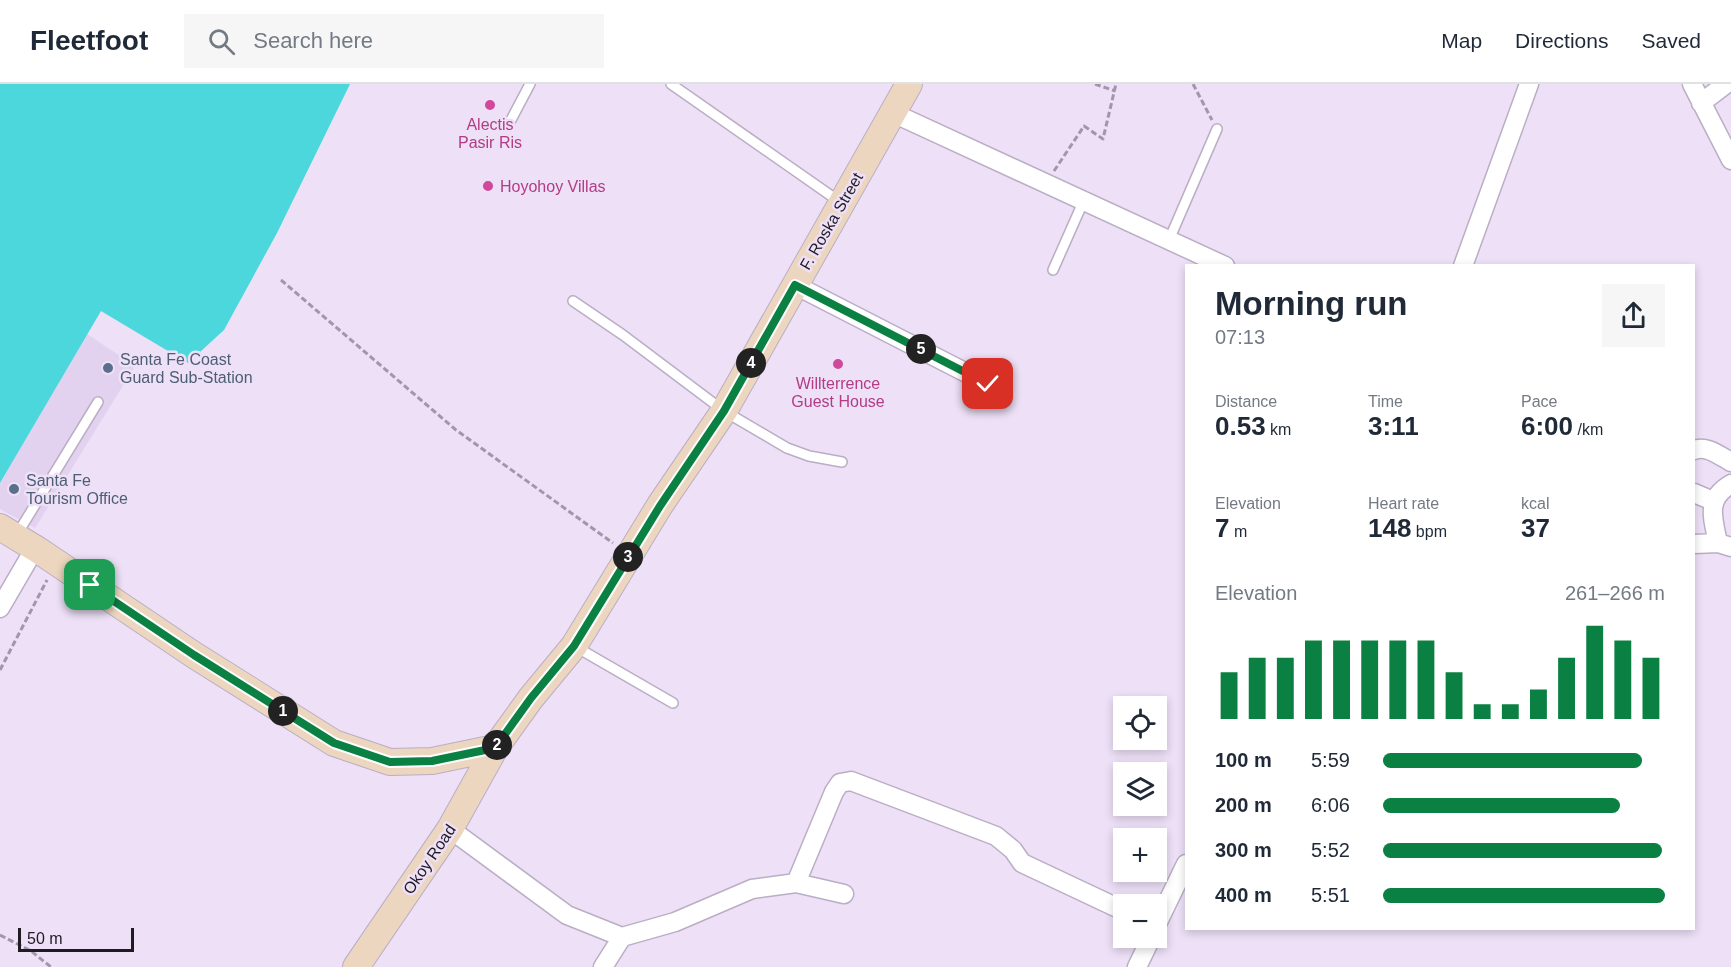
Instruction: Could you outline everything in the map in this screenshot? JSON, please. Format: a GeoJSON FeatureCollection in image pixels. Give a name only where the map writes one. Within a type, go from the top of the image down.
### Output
{"type":"FeatureCollection","features":[{"type":"Feature","properties":{"kind":"main road","name":"F. Roska Street"},"geometry":{"type":"LineString","coordinates":[[495,748],[531,698],[574,646],[660,506],[724,411],[909,84]]}},
{"type":"Feature","properties":{"kind":"main road"},"geometry":{"type":"LineString","coordinates":[[22,540],[194,655],[334,743],[390,762],[432,761],[495,748]]}},
{"type":"Feature","properties":{"kind":"main road","name":"Okoy Road"},"geometry":{"type":"LineString","coordinates":[[356,967],[450,829],[495,748]]}},
{"type":"Feature","properties":{"kind":"street"},"geometry":{"type":"LineString","coordinates":[[1464,264],[1529,84]]}},
{"type":"Feature","properties":{"kind":"street"},"geometry":{"type":"LineString","coordinates":[[1692,84],[1731,160]]}},
{"type":"Feature","properties":{"kind":"street"},"geometry":{"type":"LineString","coordinates":[[1701,102],[1725,84]]}},
{"type":"Feature","properties":{"kind":"street"},"geometry":{"type":"LineString","coordinates":[[893,113],[1221,264]]}},
{"type":"Feature","properties":{"kind":"street"},"geometry":{"type":"LineString","coordinates":[[795,285],[988,384]]}},
{"type":"Feature","properties":{"kind":"street"},"geometry":{"type":"LineString","coordinates":[[1695,450],[1700,448],[1711,451],[1731,462]]}},
{"type":"Feature","properties":{"kind":"street"},"geometry":{"type":"LineString","coordinates":[[1695,544],[1724,545],[1712,510],[1713,501],[1731,484]]}},
{"type":"Feature","properties":{"kind":"street"},"geometry":{"type":"LineString","coordinates":[[1695,493],[1713,501]]}},
{"type":"Feature","properties":{"kind":"street"},"geometry":{"type":"LineString","coordinates":[[0,608],[22,540]]}},
{"type":"Feature","properties":{"kind":"street"},"geometry":{"type":"LineString","coordinates":[[796,883],[834,792],[840,783],[851,781],[996,836],[1012,850],[1022,863],[1113,906]]}},
{"type":"Feature","properties":{"kind":"street"},"geometry":{"type":"LineString","coordinates":[[450,829],[567,915],[622,937],[675,922],[752,889],[796,883],[844,894]]}},
{"type":"Feature","properties":{"kind":"street"},"geometry":{"type":"LineString","coordinates":[[1167,905],[1185,866]]}},
{"type":"Feature","properties":{"kind":"street"},"geometry":{"type":"LineString","coordinates":[[603,967],[622,937]]}},
{"type":"Feature","properties":{"kind":"street"},"geometry":{"type":"LineString","coordinates":[[1137,967],[1146,948]]}},
{"type":"Feature","properties":{"kind":"lane"},"geometry":{"type":"LineString","coordinates":[[511,120],[530,84]]}},
{"type":"Feature","properties":{"kind":"lane"},"geometry":{"type":"LineString","coordinates":[[671,84],[842,203]]}},
{"type":"Feature","properties":{"kind":"lane"},"geometry":{"type":"LineString","coordinates":[[1169,240],[1217,129]]}},
{"type":"Feature","properties":{"kind":"lane"},"geometry":{"type":"LineString","coordinates":[[1053,270],[1084,200]]}},
{"type":"Feature","properties":{"kind":"lane"},"geometry":{"type":"LineString","coordinates":[[573,301],[623,335],[724,411],[788,448],[809,456],[842,462]]}},
{"type":"Feature","properties":{"kind":"lane"},"geometry":{"type":"LineString","coordinates":[[22,540],[98,402]]}},
{"type":"Feature","properties":{"kind":"lane"},"geometry":{"type":"LineString","coordinates":[[574,646],[673,703]]}},
{"type":"Feature","properties":{"kind":"path"},"geometry":{"type":"LineString","coordinates":[[1095,84],[1115,91]]}},
{"type":"Feature","properties":{"kind":"path"},"geometry":{"type":"LineString","coordinates":[[1046,183],[1084,126],[1103,139],[1116,84]]}},
{"type":"Feature","properties":{"kind":"path"},"geometry":{"type":"LineString","coordinates":[[1193,84],[1217,129]]}},
{"type":"Feature","properties":{"kind":"path"},"geometry":{"type":"LineString","coordinates":[[281,280],[456,430],[630,555]]}},
{"type":"Feature","properties":{"kind":"path"},"geometry":{"type":"LineString","coordinates":[[0,670],[47,580],[22,540]]}},
{"type":"Feature","properties":{"kind":"path"},"geometry":{"type":"LineString","coordinates":[[0,935],[31,951],[51,967]]}},
{"type":"Feature","properties":{"kind":"shaded area"},"geometry":{"type":"Polygon","coordinates":[[[0,84],[350,84],[277,233],[224,330],[188,363],[101,311],[0,483],[0,84]]]}},
{"type":"Feature","properties":{"kind":"shaded area"},"geometry":{"type":"Polygon","coordinates":[[[87,334],[135,366],[35,528],[0,509],[0,483],[87,334]]]}},
{"type":"Feature","properties":{"kind":"place","name":"Alectis Pasir Ris"},"geometry":{"type":"Point","coordinates":[490,105]}},
{"type":"Feature","properties":{"kind":"place","name":"Hoyohoy Villas"},"geometry":{"type":"Point","coordinates":[488,186]}},
{"type":"Feature","properties":{"kind":"place","name":"Willterrence Guest House"},"geometry":{"type":"Point","coordinates":[838,364]}},
{"type":"Feature","properties":{"kind":"place","name":"Santa Fe Coast Guard Sub-Station"},"geometry":{"type":"Point","coordinates":[108,368]}},
{"type":"Feature","properties":{"kind":"place","name":"Santa Fe Tourism Office"},"geometry":{"type":"Point","coordinates":[14,489]}},
{"type":"Feature","properties":{"kind":"route"},"geometry":{"type":"LineString","coordinates":[[90,585],[194,655],[334,743],[390,762],[432,761],[495,748],[531,698],[574,646],[660,506],[724,411],[795,285],[988,384]]}}]}
